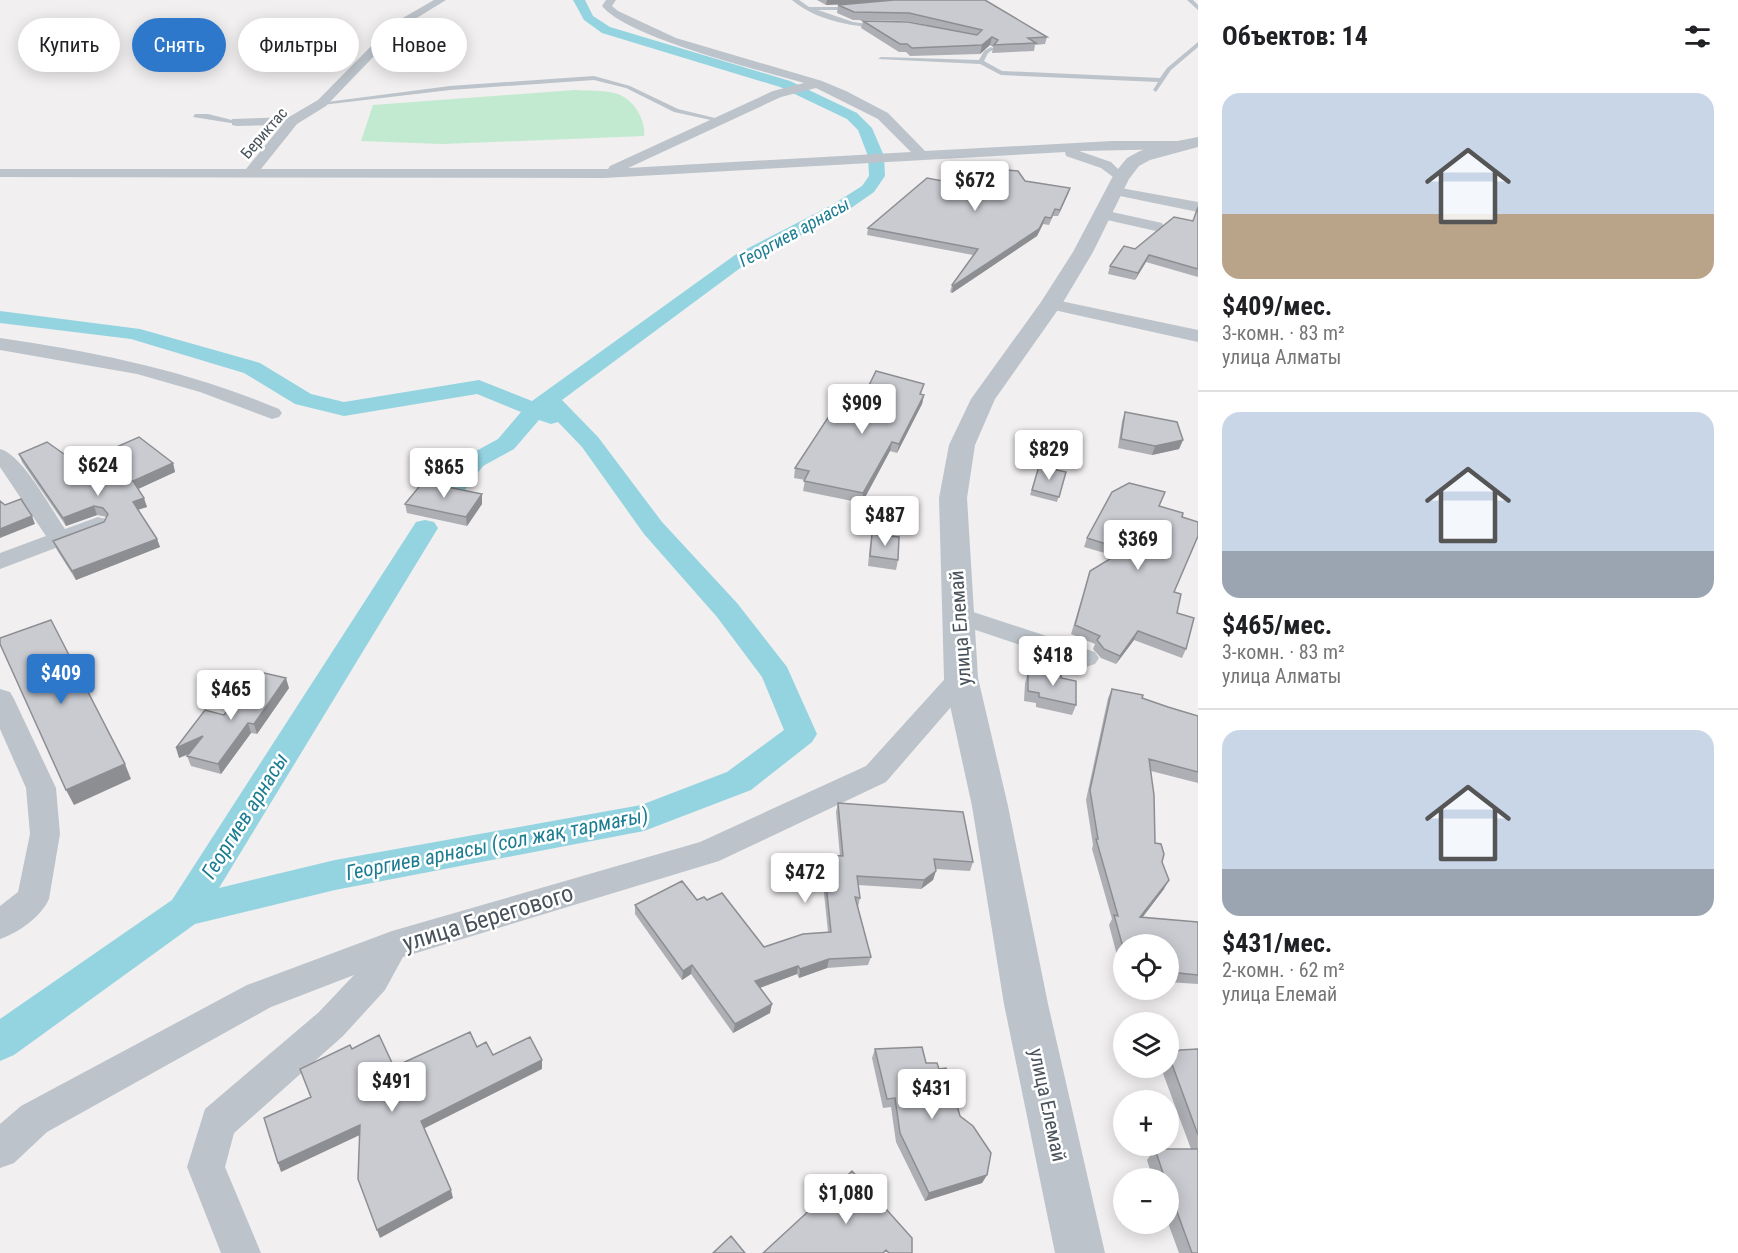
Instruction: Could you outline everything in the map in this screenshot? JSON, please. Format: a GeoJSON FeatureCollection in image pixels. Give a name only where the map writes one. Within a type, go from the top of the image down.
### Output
{"type":"FeatureCollection","features":[{"type":"Feature","properties":{"kind":"street","name":"Бериктас"},"geometry":{"type":"LineString","coordinates":[[250,174],[292,121],[322,103],[398,25],[441,0]]}},
{"type":"Feature","properties":{"kind":"street"},"geometry":{"type":"LineString","coordinates":[[611,0],[608,6],[614,14],[672,40],[816,84],[883,116],[922,156]]}},
{"type":"Feature","properties":{"kind":"street"},"geometry":{"type":"LineString","coordinates":[[604,174],[777,94],[816,84]]}},
{"type":"Feature","properties":{"kind":"street"},"geometry":{"type":"LineString","coordinates":[[237,122],[292,121]]}},
{"type":"Feature","properties":{"kind":"street"},"geometry":{"type":"LineString","coordinates":[[0,173],[604,174],[854,162],[1041,149],[1189,143]]}},
{"type":"Feature","properties":{"kind":"street","name":"улица Елемай"},"geometry":{"type":"LineString","coordinates":[[1080,1253],[1026,1004],[990,806],[961,678],[953,498],[962,446],[983,399],[1051,304],[1133,162],[1158,150],[1189,143]]}},
{"type":"Feature","properties":{"kind":"street"},"geometry":{"type":"LineString","coordinates":[[1041,149],[1096,159],[1116,172],[1109,202]]}},
{"type":"Feature","properties":{"kind":"street"},"geometry":{"type":"LineString","coordinates":[[1109,202],[1198,207]]}},
{"type":"Feature","properties":{"kind":"street"},"geometry":{"type":"LineString","coordinates":[[1109,202],[1151,230]]}},
{"type":"Feature","properties":{"kind":"street"},"geometry":{"type":"LineString","coordinates":[[1051,304],[1198,336]]}},
{"type":"Feature","properties":{"kind":"street"},"geometry":{"type":"LineString","coordinates":[[0,344],[131,366],[247,402],[272,413]]}},
{"type":"Feature","properties":{"kind":"street"},"geometry":{"type":"LineString","coordinates":[[0,455],[11,466],[59,537]]}},
{"type":"Feature","properties":{"kind":"street"},"geometry":{"type":"LineString","coordinates":[[0,562],[59,537],[98,524]]}},
{"type":"Feature","properties":{"kind":"street"},"geometry":{"type":"LineString","coordinates":[[958,615],[1086,658]]}},
{"type":"Feature","properties":{"kind":"street","name":"улица Берегового"},"geometry":{"type":"LineString","coordinates":[[0,1149],[34,1119],[259,996],[392,946],[708,852],[876,774],[961,678]]}},
{"type":"Feature","properties":{"kind":"street"},"geometry":{"type":"LineString","coordinates":[[0,699],[41,788],[45,834],[40,871],[33,899],[0,925]]}},
{"type":"Feature","properties":{"kind":"street"},"geometry":{"type":"LineString","coordinates":[[241,1253],[206,1167],[218,1122],[331,1024],[373,979],[392,946]]}},
{"type":"Feature","properties":{"kind":"lane"},"geometry":{"type":"LineString","coordinates":[[795,0],[808,9],[852,24],[891,26]]}},
{"type":"Feature","properties":{"kind":"lane"},"geometry":{"type":"LineString","coordinates":[[1190,0],[1198,8]]}},
{"type":"Feature","properties":{"kind":"lane"},"geometry":{"type":"LineString","coordinates":[[808,9],[863,8]]}},
{"type":"Feature","properties":{"kind":"lane"},"geometry":{"type":"LineString","coordinates":[[1156,90],[1169,69],[1198,44]]}},
{"type":"Feature","properties":{"kind":"lane"},"geometry":{"type":"LineString","coordinates":[[981,62],[986,52],[991,50]]}},
{"type":"Feature","properties":{"kind":"lane"},"geometry":{"type":"LineString","coordinates":[[881,59],[981,62],[1001,73],[1013,75],[1161,80]]}},
{"type":"Feature","properties":{"kind":"lane"},"geometry":{"type":"LineString","coordinates":[[322,103],[422,90],[594,78],[628,87],[676,111],[720,120]]}},
{"type":"Feature","properties":{"kind":"lane"},"geometry":{"type":"LineString","coordinates":[[195,116],[237,122]]}},
{"type":"Feature","properties":{"kind":"green space"},"geometry":{"type":"Polygon","coordinates":[[[575,90],[609,92],[627,99],[643,122],[644,136],[442,144],[361,141],[373,105],[575,90]]]}},
{"type":"Feature","properties":{"kind":"building"},"geometry":{"type":"Polygon","coordinates":[[[894,0],[985,0],[1047,37],[1028,38],[1036,43],[994,45],[998,40],[992,37],[982,45],[912,48],[907,44],[900,44],[863,21],[908,22],[977,35],[982,30],[909,13],[854,12],[838,5],[894,0]]]}},
{"type":"Feature","properties":{"kind":"building"},"geometry":{"type":"Polygon","coordinates":[[[964,166],[1018,171],[1025,181],[1070,188],[1060,210],[1055,209],[1051,218],[1045,217],[1039,229],[953,286],[978,249],[868,228],[927,178],[953,183],[964,166]]]}},
{"type":"Feature","properties":{"kind":"building"},"geometry":{"type":"Polygon","coordinates":[[[1198,207],[1198,269],[1149,255],[1138,273],[1110,266],[1124,246],[1135,249],[1174,217],[1193,221],[1198,207]]]}},
{"type":"Feature","properties":{"kind":"building"},"geometry":{"type":"Polygon","coordinates":[[[876,371],[924,384],[920,394],[924,395],[899,444],[892,442],[863,493],[804,481],[809,471],[795,468],[829,416],[844,420],[847,410],[856,412],[876,371]]]}},
{"type":"Feature","properties":{"kind":"building"},"geometry":{"type":"Polygon","coordinates":[[[1125,412],[1177,422],[1183,440],[1155,446],[1121,439],[1125,412]]]}},
{"type":"Feature","properties":{"kind":"building"},"geometry":{"type":"Polygon","coordinates":[[[139,437],[173,463],[133,481],[144,498],[133,502],[157,539],[72,571],[53,541],[104,522],[108,514],[103,508],[94,506],[63,518],[19,454],[47,442],[78,464],[139,437]]]}},
{"type":"Feature","properties":{"kind":"building"},"geometry":{"type":"Polygon","coordinates":[[[1039,466],[1066,472],[1059,497],[1032,490],[1039,466]]]}},
{"type":"Feature","properties":{"kind":"building"},"geometry":{"type":"Polygon","coordinates":[[[423,482],[482,494],[466,517],[405,504],[423,482]]]}},
{"type":"Feature","properties":{"kind":"building"},"geometry":{"type":"Polygon","coordinates":[[[1129,483],[1165,492],[1159,506],[1183,513],[1182,517],[1198,522],[1198,536],[1174,592],[1181,594],[1177,613],[1194,618],[1186,649],[1138,631],[1120,656],[1104,649],[1097,640],[1100,636],[1075,625],[1090,571],[1125,550],[1087,538],[1112,492],[1129,483]]]}},
{"type":"Feature","properties":{"kind":"building"},"geometry":{"type":"Polygon","coordinates":[[[21,499],[32,516],[0,529],[0,501],[5,505],[21,499]]]}},
{"type":"Feature","properties":{"kind":"building"},"geometry":{"type":"Polygon","coordinates":[[[872,534],[899,537],[898,560],[870,556],[872,534]]]}},
{"type":"Feature","properties":{"kind":"building"},"geometry":{"type":"Polygon","coordinates":[[[51,620],[125,764],[66,790],[0,644],[0,638],[51,620]]]}},
{"type":"Feature","properties":{"kind":"building"},"geometry":{"type":"Polygon","coordinates":[[[1039,670],[1061,674],[1061,678],[1076,681],[1076,705],[1039,697],[1039,693],[1028,691],[1028,673],[1039,670]]]}},
{"type":"Feature","properties":{"kind":"building"},"geometry":{"type":"Polygon","coordinates":[[[264,673],[286,678],[254,724],[248,723],[218,764],[187,756],[203,736],[176,748],[205,710],[224,715],[245,687],[254,688],[264,673]]]}},
{"type":"Feature","properties":{"kind":"building"},"geometry":{"type":"Polygon","coordinates":[[[1112,689],[1143,695],[1142,698],[1198,716],[1198,772],[1149,759],[1154,795],[1155,843],[1161,844],[1164,854],[1162,862],[1169,880],[1140,917],[1198,922],[1198,975],[1179,973],[1179,934],[1119,934],[1114,915],[1118,916],[1096,839],[1098,839],[1090,790],[1112,689]]]}},
{"type":"Feature","properties":{"kind":"building"},"geometry":{"type":"Polygon","coordinates":[[[838,803],[963,812],[973,862],[934,859],[936,871],[924,880],[857,876],[860,898],[855,897],[871,957],[829,959],[800,969],[798,966],[755,981],[772,1004],[735,1024],[692,965],[683,971],[635,905],[682,881],[697,900],[704,897],[707,900],[722,893],[764,947],[803,934],[831,932],[823,855],[843,856],[838,803]]]}},
{"type":"Feature","properties":{"kind":"building"},"geometry":{"type":"Polygon","coordinates":[[[470,1032],[477,1047],[486,1042],[493,1055],[530,1037],[542,1060],[421,1121],[451,1190],[377,1230],[358,1179],[360,1125],[278,1163],[264,1118],[311,1097],[300,1069],[350,1045],[352,1049],[379,1035],[394,1067],[470,1032]]]}},
{"type":"Feature","properties":{"kind":"building"},"geometry":{"type":"Polygon","coordinates":[[[922,1047],[926,1063],[937,1063],[939,1069],[946,1068],[960,1116],[973,1126],[991,1153],[987,1175],[929,1193],[900,1133],[895,1098],[887,1099],[875,1049],[922,1047]]]}},
{"type":"Feature","properties":{"kind":"building"},"geometry":{"type":"Polygon","coordinates":[[[1198,1049],[1198,1135],[1177,1078],[1179,1078],[1180,1050],[1198,1049]]]}},
{"type":"Feature","properties":{"kind":"building"},"geometry":{"type":"Polygon","coordinates":[[[1179,1149],[1198,1149],[1198,1253],[1192,1253],[1179,1217],[1179,1168],[1161,1168],[1157,1156],[1179,1156],[1179,1149]]]}},
{"type":"Feature","properties":{"kind":"building"},"geometry":{"type":"Polygon","coordinates":[[[852,1171],[912,1238],[912,1253],[889,1253],[886,1250],[883,1253],[763,1253],[852,1171]]]}},
{"type":"Feature","properties":{"kind":"building"},"geometry":{"type":"Polygon","coordinates":[[[731,1236],[745,1253],[713,1253],[731,1236]]]}},
{"type":"Feature","properties":{"kind":"waterway","name":"Георгиев арнасы"},"geometry":{"type":"LineString","coordinates":[[549,399],[741,259],[838,209],[868,189],[877,176],[876,156],[865,128],[852,116],[785,84],[606,30],[588,18],[579,0]]}},
{"type":"Feature","properties":{"kind":"waterway"},"geometry":{"type":"LineString","coordinates":[[0,317],[133,333],[252,368],[303,399],[344,409],[479,387],[535,410]]}},
{"type":"Feature","properties":{"kind":"waterway","name":"Георгиев арнасы (сол жақ тармағы)"},"geometry":{"type":"LineString","coordinates":[[185,911],[335,875],[644,818],[739,781],[801,734],[776,674],[727,610],[653,528],[590,442],[549,399]]}},
{"type":"Feature","properties":{"kind":"waterway","name":"Георгиев арнасы"},"geometry":{"type":"LineString","coordinates":[[535,410],[549,399]]}},
{"type":"Feature","properties":{"kind":"waterway","name":"Георгиев арнасы"},"geometry":{"type":"LineString","coordinates":[[449,494],[475,461],[506,444],[535,410]]}},
{"type":"Feature","properties":{"kind":"waterway"},"geometry":{"type":"LineString","coordinates":[[535,410],[551,417]]}},
{"type":"Feature","properties":{"kind":"waterway","name":"Георгиев арнасы"},"geometry":{"type":"LineString","coordinates":[[185,911],[425,528]]}},
{"type":"Feature","properties":{"kind":"waterway","name":"Георгиев арнасы"},"geometry":{"type":"LineString","coordinates":[[0,1042],[185,911]]}}]}
